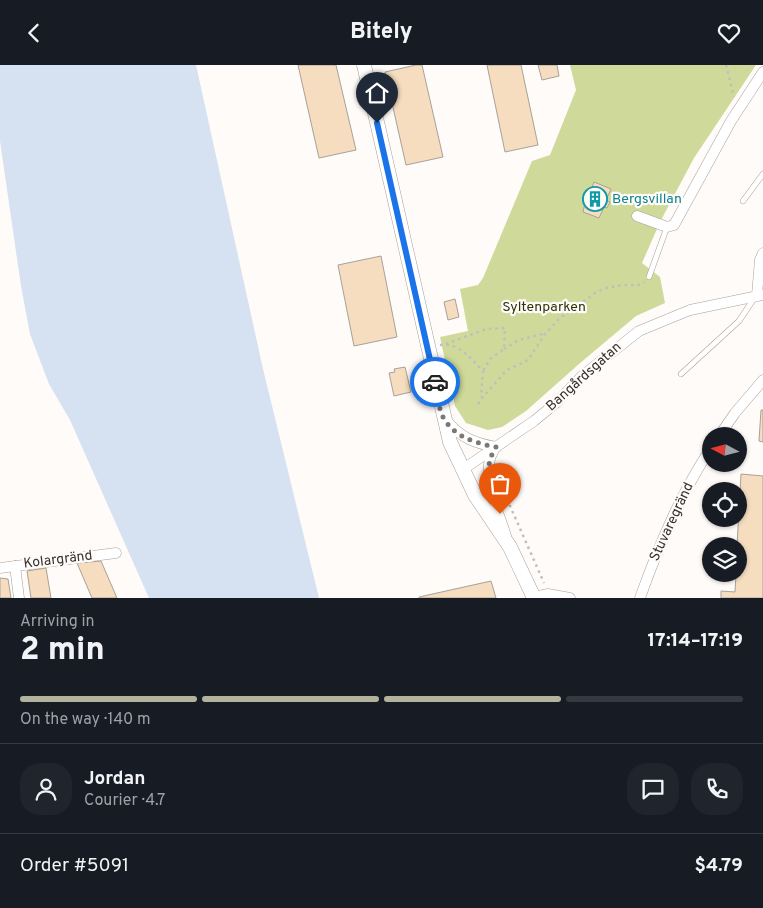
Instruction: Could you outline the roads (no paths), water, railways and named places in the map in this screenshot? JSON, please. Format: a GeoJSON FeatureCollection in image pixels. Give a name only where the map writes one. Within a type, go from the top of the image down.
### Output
{"type":"FeatureCollection","features":[{"type":"Feature","properties":{"kind":"main road"},"geometry":{"type":"LineString","coordinates":[[364,65],[450,442],[462,471],[475,495],[510,547],[539,596]]}},
{"type":"Feature","properties":{"kind":"street"},"geometry":{"type":"LineString","coordinates":[[637,215],[668,227],[674,225],[737,111],[763,72]]}},
{"type":"Feature","properties":{"kind":"street"},"geometry":{"type":"LineString","coordinates":[[760,295],[760,259],[763,253]]}},
{"type":"Feature","properties":{"kind":"street","name":"Bangårdsgatan"},"geometry":{"type":"LineString","coordinates":[[462,471],[534,421],[556,403],[582,376],[639,331],[690,310],[760,295]]}},
{"type":"Feature","properties":{"kind":"street"},"geometry":{"type":"LineString","coordinates":[[726,427],[763,380]]}},
{"type":"Feature","properties":{"kind":"street"},"geometry":{"type":"LineString","coordinates":[[443,416],[462,437],[476,443],[496,447],[489,462],[488,481],[510,547]]}},
{"type":"Feature","properties":{"kind":"street","name":"Stuvaregränd"},"geometry":{"type":"LineString","coordinates":[[640,598],[676,508],[702,463]]}},
{"type":"Feature","properties":{"kind":"street","name":"Kolargränd"},"geometry":{"type":"LineString","coordinates":[[0,568],[116,553]]}},
{"type":"Feature","properties":{"kind":"street"},"geometry":{"type":"LineString","coordinates":[[15,566],[19,598]]}},
{"type":"Feature","properties":{"kind":"street"},"geometry":{"type":"LineString","coordinates":[[539,596],[570,598]]}},
{"type":"Feature","properties":{"kind":"lane"},"geometry":{"type":"LineString","coordinates":[[743,201],[763,174]]}},
{"type":"Feature","properties":{"kind":"lane"},"geometry":{"type":"LineString","coordinates":[[649,277],[668,227]]}},
{"type":"Feature","properties":{"kind":"lane"},"geometry":{"type":"LineString","coordinates":[[681,373],[738,321],[760,295]]}},
{"type":"Feature","properties":{"kind":"water"},"geometry":{"type":"Polygon","coordinates":[[[0,65],[196,65],[263,369],[319,598],[149,598],[70,420],[49,384],[30,334],[21,286],[0,141],[0,65]]]}},
{"type":"Feature","properties":{"kind":"place","name":"Bergsvillan"},"geometry":{"type":"Point","coordinates":[595,199]}},
{"type":"Feature","properties":{"kind":"park label","name":"Syltenparken"},"geometry":{"type":"Point","coordinates":[544,307]}}]}
